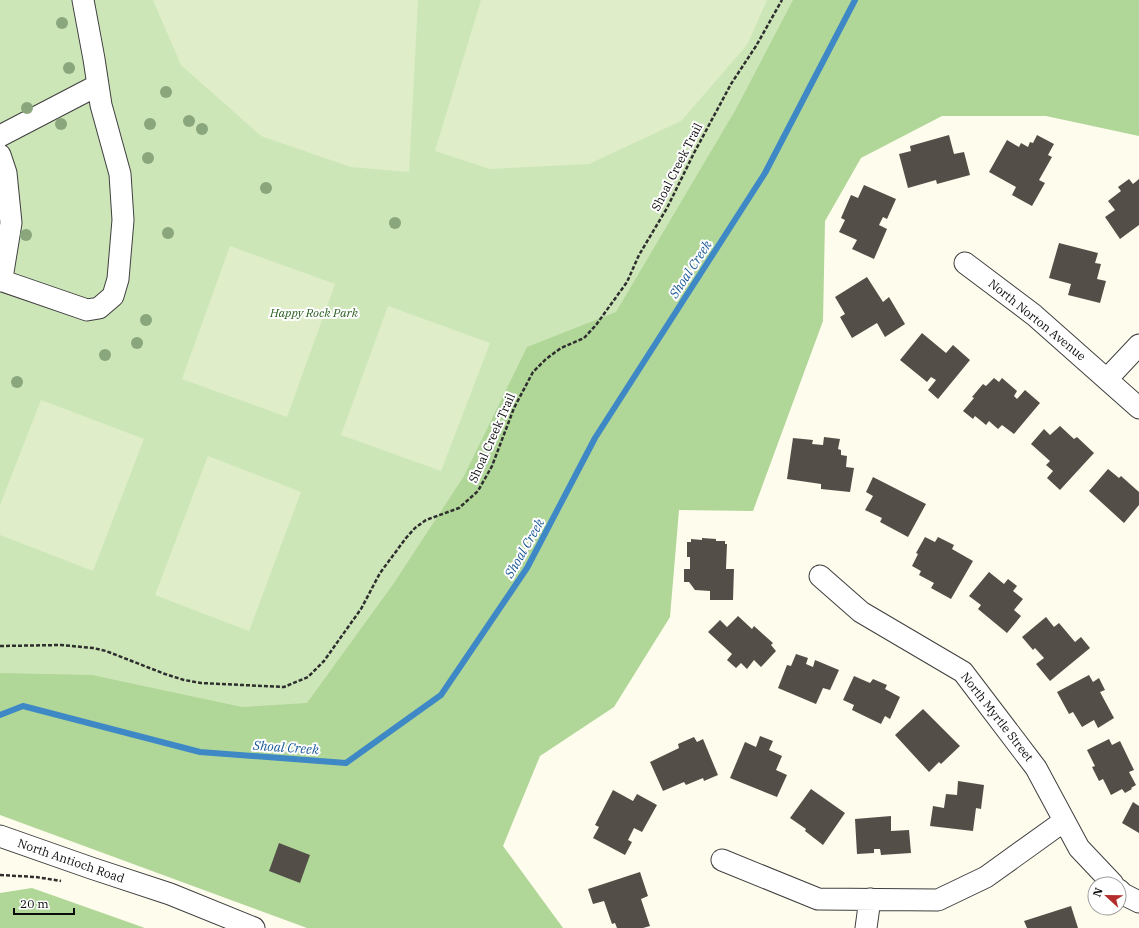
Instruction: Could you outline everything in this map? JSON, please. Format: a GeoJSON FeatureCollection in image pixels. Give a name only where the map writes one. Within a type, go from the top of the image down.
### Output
{"type":"FeatureCollection","features":[{"type":"Feature","properties":{"kind":"street"},"geometry":{"type":"LineString","coordinates":[[0,155],[6,173],[12,223],[3,272],[0,280],[86,310],[99,308],[113,296],[118,279],[123,220],[120,174],[100,105],[98,85],[83,0]]}},
{"type":"Feature","properties":{"kind":"street"},"geometry":{"type":"LineString","coordinates":[[0,136],[98,85]]}},
{"type":"Feature","properties":{"kind":"street","name":"North Norton Avenue"},"geometry":{"type":"LineString","coordinates":[[965,263],[1034,315],[1139,408]]}},
{"type":"Feature","properties":{"kind":"street"},"geometry":{"type":"LineString","coordinates":[[1107,380],[1139,345]]}},
{"type":"Feature","properties":{"kind":"street","name":"North Myrtle Street"},"geometry":{"type":"LineString","coordinates":[[820,576],[861,612],[963,672],[1036,768],[1079,848],[1105,876]]}},
{"type":"Feature","properties":{"kind":"street"},"geometry":{"type":"LineString","coordinates":[[722,860],[818,899],[938,900],[986,877],[1064,821]]}},
{"type":"Feature","properties":{"kind":"street","name":"North Antioch Road"},"geometry":{"type":"LineString","coordinates":[[0,836],[170,894],[254,928]]}},
{"type":"Feature","properties":{"kind":"street"},"geometry":{"type":"LineString","coordinates":[[1127,896],[1139,902]]}},
{"type":"Feature","properties":{"kind":"street"},"geometry":{"type":"LineString","coordinates":[[866,928],[870,899]]}},
{"type":"Feature","properties":{"kind":"path","name":"Shoal Creek Trail"},"geometry":{"type":"LineString","coordinates":[[0,646],[61,645],[93,648],[165,674],[184,680],[200,682],[284,686],[308,677],[324,661],[361,609],[380,573],[415,528],[426,520],[459,508],[478,491],[492,466],[514,408],[533,372],[546,359],[561,348],[584,338],[596,325],[627,282],[639,255],[667,208],[694,153],[731,84],[756,46],[782,0]]}},
{"type":"Feature","properties":{"kind":"green space","name":"Happy Rock Park"},"geometry":{"type":"Polygon","coordinates":[[[0,0],[859,0],[346,763],[0,716],[0,0]]]}},
{"type":"Feature","properties":{"kind":"green space"},"geometry":{"type":"Polygon","coordinates":[[[153,0],[418,0],[409,172],[351,167],[261,136],[181,65],[153,0]]]}},
{"type":"Feature","properties":{"kind":"green space"},"geometry":{"type":"Polygon","coordinates":[[[481,0],[767,0],[747,45],[681,121],[589,164],[490,169],[435,151],[481,0]]]}},
{"type":"Feature","properties":{"kind":"green space"},"geometry":{"type":"Polygon","coordinates":[[[793,0],[1139,0],[1139,136],[1046,116],[942,116],[861,158],[825,221],[823,321],[753,511],[679,510],[670,617],[614,707],[540,756],[503,846],[563,928],[307,928],[0,815],[0,673],[92,675],[242,707],[307,703],[394,583],[464,476],[527,347],[616,312],[736,109],[793,0]]]}},
{"type":"Feature","properties":{"kind":"green space"},"geometry":{"type":"Polygon","coordinates":[[[230,246],[335,284],[287,417],[182,379],[230,246]]]}},
{"type":"Feature","properties":{"kind":"green space"},"geometry":{"type":"Polygon","coordinates":[[[388,306],[490,343],[441,471],[341,435],[388,306]]]}},
{"type":"Feature","properties":{"kind":"green space"},"geometry":{"type":"Polygon","coordinates":[[[41,400],[144,439],[93,571],[0,535],[0,505],[41,400]]]}},
{"type":"Feature","properties":{"kind":"green space"},"geometry":{"type":"Polygon","coordinates":[[[208,456],[301,492],[249,631],[155,595],[208,456]]]}},
{"type":"Feature","properties":{"kind":"green space"},"geometry":{"type":"Polygon","coordinates":[[[32,888],[145,928],[0,928],[0,893],[32,888]]]}},
{"type":"Feature","properties":{"kind":"building"},"geometry":{"type":"Polygon","coordinates":[[[949,135],[954,154],[964,152],[970,175],[937,184],[936,180],[908,188],[899,154],[911,151],[910,146],[949,135]]]}},
{"type":"Feature","properties":{"kind":"building"},"geometry":{"type":"Polygon","coordinates":[[[1037,135],[1054,144],[1048,155],[1052,157],[1039,180],[1045,183],[1032,206],[1012,195],[1016,187],[989,172],[1007,140],[1019,147],[1021,143],[1028,147],[1030,142],[1033,143],[1037,135]]]}},
{"type":"Feature","properties":{"kind":"building"},"geometry":{"type":"Polygon","coordinates":[[[1129,179],[1133,184],[1139,179],[1139,225],[1120,239],[1105,217],[1115,210],[1108,201],[1121,191],[1118,187],[1129,179]]]}},
{"type":"Feature","properties":{"kind":"building"},"geometry":{"type":"Polygon","coordinates":[[[864,185],[896,199],[887,219],[883,217],[879,225],[887,229],[874,259],[852,249],[857,240],[839,232],[845,220],[841,218],[851,195],[858,198],[864,185]]]}},
{"type":"Feature","properties":{"kind":"building"},"geometry":{"type":"Polygon","coordinates":[[[1059,243],[1098,253],[1095,263],[1101,264],[1097,279],[1106,281],[1100,303],[1068,295],[1071,284],[1049,278],[1059,243]]]}},
{"type":"Feature","properties":{"kind":"building"},"geometry":{"type":"Polygon","coordinates":[[[867,277],[883,302],[889,297],[905,324],[885,337],[877,323],[852,338],[840,317],[845,314],[835,297],[867,277]]]}},
{"type":"Feature","properties":{"kind":"building"},"geometry":{"type":"Polygon","coordinates":[[[922,333],[946,353],[953,345],[970,360],[938,399],[928,390],[936,380],[931,377],[927,382],[900,360],[922,333]]]}},
{"type":"Feature","properties":{"kind":"building"},"geometry":{"type":"Polygon","coordinates":[[[994,378],[999,382],[1002,378],[1017,391],[1014,396],[1017,399],[1025,390],[1040,403],[1014,434],[1002,425],[998,429],[989,421],[986,425],[975,416],[973,419],[963,411],[983,384],[986,386],[994,378]]]}},
{"type":"Feature","properties":{"kind":"building"},"geometry":{"type":"Polygon","coordinates":[[[1060,426],[1074,439],[1077,437],[1094,453],[1060,490],[1047,478],[1053,471],[1046,465],[1050,461],[1031,444],[1044,429],[1050,435],[1060,426]]]}},
{"type":"Feature","properties":{"kind":"building"},"geometry":{"type":"Polygon","coordinates":[[[824,437],[840,439],[838,449],[841,450],[841,455],[847,456],[846,467],[854,468],[850,492],[821,489],[821,484],[787,479],[793,438],[813,440],[812,444],[823,445],[824,437]]]}},
{"type":"Feature","properties":{"kind":"building"},"geometry":{"type":"Polygon","coordinates":[[[1108,469],[1119,478],[1121,476],[1139,492],[1139,505],[1124,523],[1089,491],[1108,469]]]}},
{"type":"Feature","properties":{"kind":"building"},"geometry":{"type":"Polygon","coordinates":[[[873,477],[926,504],[908,537],[880,522],[882,518],[865,510],[873,496],[866,492],[873,477]]]}},
{"type":"Feature","properties":{"kind":"building"},"geometry":{"type":"Polygon","coordinates":[[[925,537],[935,542],[938,537],[954,545],[952,549],[973,561],[951,599],[931,588],[934,583],[919,575],[921,571],[912,566],[918,554],[916,553],[925,537]]]}},
{"type":"Feature","properties":{"kind":"building"},"geometry":{"type":"Polygon","coordinates":[[[702,538],[725,541],[725,544],[727,544],[726,569],[734,569],[733,600],[710,600],[710,591],[695,590],[689,582],[684,582],[684,569],[690,569],[690,557],[687,557],[687,542],[691,542],[691,539],[702,540],[702,538]]]}},
{"type":"Feature","properties":{"kind":"building"},"geometry":{"type":"Polygon","coordinates":[[[989,572],[1004,584],[1008,579],[1017,586],[1013,591],[1023,599],[1014,610],[1021,616],[1007,633],[978,609],[981,605],[969,596],[989,572]]]}},
{"type":"Feature","properties":{"kind":"building"},"geometry":{"type":"Polygon","coordinates":[[[738,616],[752,629],[754,626],[773,643],[771,645],[776,651],[761,667],[754,660],[747,669],[741,663],[736,668],[727,660],[732,654],[708,632],[720,620],[727,627],[738,616]]]}},
{"type":"Feature","properties":{"kind":"building"},"geometry":{"type":"Polygon","coordinates":[[[1046,617],[1054,627],[1059,623],[1075,642],[1081,637],[1090,648],[1050,681],[1036,664],[1044,658],[1035,648],[1033,650],[1022,637],[1046,617]]]}},
{"type":"Feature","properties":{"kind":"building"},"geometry":{"type":"Polygon","coordinates":[[[796,654],[808,658],[806,664],[813,667],[815,660],[839,670],[830,690],[823,688],[816,704],[778,688],[787,665],[791,666],[796,654]]]}},
{"type":"Feature","properties":{"kind":"building"},"geometry":{"type":"Polygon","coordinates":[[[1089,675],[1093,682],[1099,678],[1105,690],[1100,692],[1114,718],[1098,728],[1094,720],[1082,727],[1073,712],[1069,714],[1057,692],[1089,675]]]}},
{"type":"Feature","properties":{"kind":"building"},"geometry":{"type":"Polygon","coordinates":[[[854,676],[870,683],[873,679],[887,685],[885,689],[900,697],[890,719],[885,716],[881,724],[852,710],[854,705],[843,700],[854,676]]]}},
{"type":"Feature","properties":{"kind":"building"},"geometry":{"type":"Polygon","coordinates":[[[923,709],[960,746],[941,764],[939,762],[929,772],[895,735],[923,709]]]}},
{"type":"Feature","properties":{"kind":"building"},"geometry":{"type":"Polygon","coordinates":[[[760,736],[773,741],[769,750],[782,756],[776,770],[787,775],[777,797],[730,778],[745,742],[756,747],[760,736]]]}},
{"type":"Feature","properties":{"kind":"building"},"geometry":{"type":"Polygon","coordinates":[[[694,737],[697,742],[703,739],[718,775],[704,781],[703,778],[686,785],[684,782],[663,791],[650,762],[679,748],[678,744],[694,737]]]}},
{"type":"Feature","properties":{"kind":"building"},"geometry":{"type":"Polygon","coordinates":[[[1109,739],[1112,745],[1120,741],[1134,770],[1129,772],[1136,785],[1125,793],[1122,789],[1111,795],[1103,779],[1099,781],[1092,767],[1095,766],[1087,750],[1109,739]]]}},
{"type":"Feature","properties":{"kind":"building"},"geometry":{"type":"Polygon","coordinates":[[[958,781],[984,785],[981,809],[976,808],[973,831],[930,826],[933,806],[944,808],[946,794],[957,795],[958,781]]]}},
{"type":"Feature","properties":{"kind":"building"},"geometry":{"type":"Polygon","coordinates":[[[811,789],[845,813],[823,845],[805,831],[806,829],[790,818],[811,789]]]}},
{"type":"Feature","properties":{"kind":"building"},"geometry":{"type":"Polygon","coordinates":[[[613,790],[633,801],[637,794],[657,805],[642,832],[634,828],[628,840],[632,842],[625,855],[593,838],[599,827],[595,825],[613,790]]]}},
{"type":"Feature","properties":{"kind":"building"},"geometry":{"type":"Polygon","coordinates":[[[1133,802],[1139,806],[1139,833],[1122,823],[1133,802]]]}},
{"type":"Feature","properties":{"kind":"building"},"geometry":{"type":"Polygon","coordinates":[[[891,816],[891,831],[909,830],[911,853],[881,855],[880,849],[874,849],[874,853],[857,854],[855,819],[891,816]]]}},
{"type":"Feature","properties":{"kind":"building"},"geometry":{"type":"Polygon","coordinates":[[[279,843],[310,855],[300,883],[269,871],[279,843]]]}},
{"type":"Feature","properties":{"kind":"building"},"geometry":{"type":"Polygon","coordinates":[[[640,872],[648,896],[641,899],[650,926],[643,928],[617,928],[615,923],[612,924],[604,901],[593,904],[588,889],[640,872]]]}},
{"type":"Feature","properties":{"kind":"building"},"geometry":{"type":"Polygon","coordinates":[[[1071,906],[1078,928],[1027,928],[1024,921],[1071,906]]]}},
{"type":"Feature","properties":{"kind":"waterway","name":"Shoal Creek"},"geometry":{"type":"LineString","coordinates":[[0,715],[23,706],[200,752],[346,763],[441,695],[527,568],[595,438],[765,173],[855,0]]}}]}
